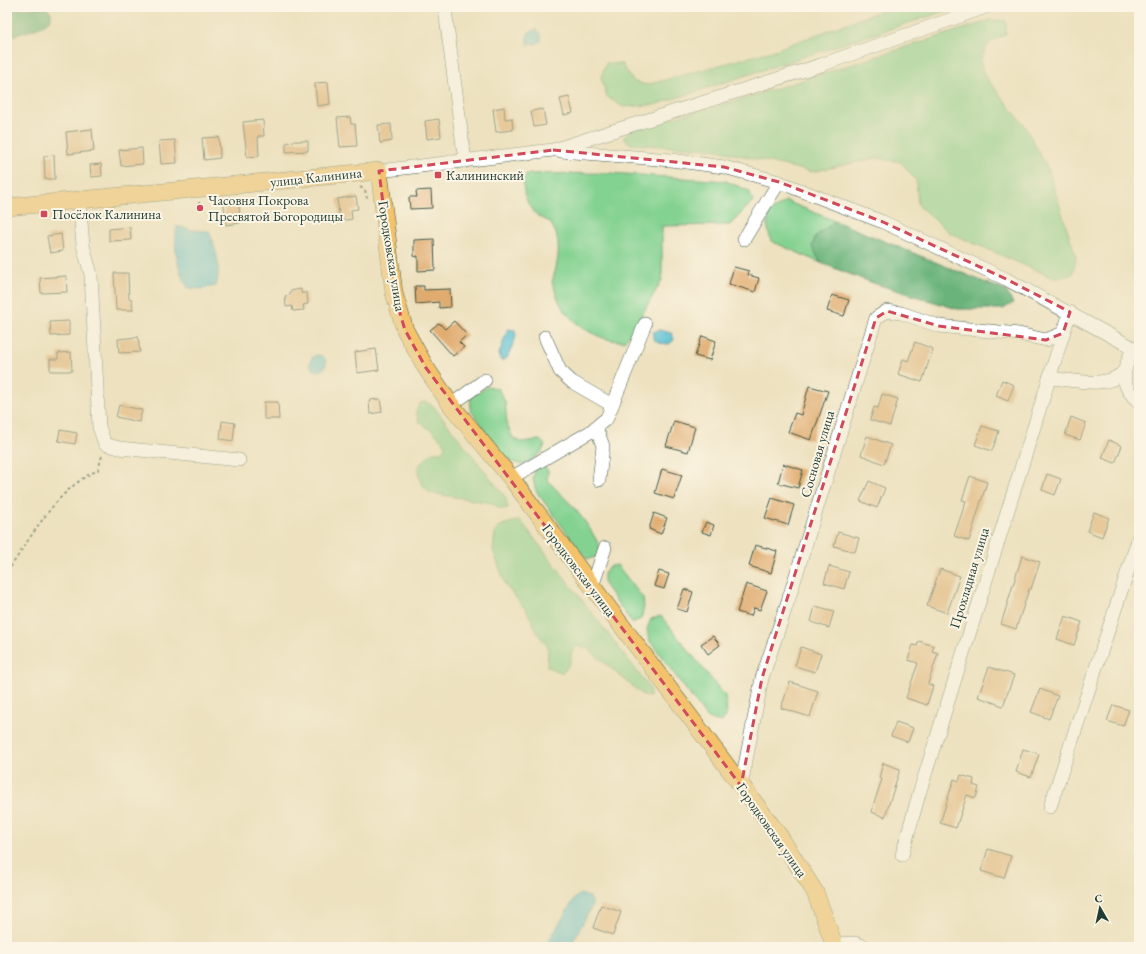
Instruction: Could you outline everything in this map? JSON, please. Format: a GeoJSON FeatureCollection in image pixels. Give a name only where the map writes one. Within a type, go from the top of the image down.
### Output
{"type":"FeatureCollection","features":[{"type":"Feature","properties":{"kind":"main road","name":"улица Калинина"},"geometry":{"type":"LineString","coordinates":[[7,207],[379,171]]}},
{"type":"Feature","properties":{"kind":"main road","name":"Городковская улица"},"geometry":{"type":"LineString","coordinates":[[379,171],[394,293],[400,315],[410,340],[426,368],[451,405],[511,478],[780,837],[815,892],[835,945]]}},
{"type":"Feature","properties":{"kind":"street"},"geometry":{"type":"LineString","coordinates":[[553,150],[821,65],[986,7]]}},
{"type":"Feature","properties":{"kind":"street"},"geometry":{"type":"LineString","coordinates":[[445,10],[465,161]]}},
{"type":"Feature","properties":{"kind":"street"},"geometry":{"type":"LineString","coordinates":[[608,133],[601,138],[601,147],[618,155]]}},
{"type":"Feature","properties":{"kind":"street"},"geometry":{"type":"LineString","coordinates":[[553,150],[671,160],[724,167],[779,182],[883,222],[1006,279],[1070,312],[1136,349],[1121,375],[1108,381],[1091,382],[1049,378]]}},
{"type":"Feature","properties":{"kind":"street","name":"улица Калинина"},"geometry":{"type":"LineString","coordinates":[[379,171],[553,150]]}},
{"type":"Feature","properties":{"kind":"street"},"geometry":{"type":"LineString","coordinates":[[744,239],[779,182]]}},
{"type":"Feature","properties":{"kind":"street"},"geometry":{"type":"LineString","coordinates":[[79,200],[83,245],[91,275],[99,427],[105,444],[119,448],[239,460]]}},
{"type":"Feature","properties":{"kind":"street","name":"Сосновая улица"},"geometry":{"type":"LineString","coordinates":[[741,786],[762,678],[788,601],[876,318],[887,311],[902,313],[939,326],[1019,334],[1046,340],[1063,333]]}},
{"type":"Feature","properties":{"kind":"street","name":"Прохладная улица"},"geometry":{"type":"LineString","coordinates":[[902,855],[919,794],[1070,312]]}},
{"type":"Feature","properties":{"kind":"street"},"geometry":{"type":"LineString","coordinates":[[511,478],[596,427],[607,418],[645,324]]}},
{"type":"Feature","properties":{"kind":"street"},"geometry":{"type":"LineString","coordinates":[[545,337],[560,371],[572,382],[612,405]]}},
{"type":"Feature","properties":{"kind":"street"},"geometry":{"type":"LineString","coordinates":[[1125,370],[1123,380],[1130,394],[1139,402]]}},
{"type":"Feature","properties":{"kind":"street"},"geometry":{"type":"LineString","coordinates":[[451,405],[485,380]]}},
{"type":"Feature","properties":{"kind":"street"},"geometry":{"type":"LineString","coordinates":[[596,427],[603,446],[599,480]]}},
{"type":"Feature","properties":{"kind":"street"},"geometry":{"type":"LineString","coordinates":[[1050,806],[1139,537]]}},
{"type":"Feature","properties":{"kind":"street"},"geometry":{"type":"LineString","coordinates":[[592,587],[605,548]]}},
{"type":"Feature","properties":{"kind":"street"},"geometry":{"type":"LineString","coordinates":[[835,945],[855,943],[866,947]]}},
{"type":"Feature","properties":{"kind":"path"},"geometry":{"type":"LineString","coordinates":[[358,186],[365,190],[368,202]]}},
{"type":"Feature","properties":{"kind":"path"},"geometry":{"type":"LineString","coordinates":[[199,198],[200,208]]}},
{"type":"Feature","properties":{"kind":"path"},"geometry":{"type":"LineString","coordinates":[[7,572],[61,496],[83,477],[98,470],[105,444]]}},
{"type":"Feature","properties":{"kind":"highlighted area"},"geometry":{"type":"Polygon","coordinates":[[[553,150],[724,167],[779,182],[883,222],[1006,279],[1070,312],[1063,333],[1046,340],[939,326],[887,311],[876,318],[762,678],[741,786],[426,368],[405,330],[394,293],[379,171],[553,150]]]}},
{"type":"Feature","properties":{"kind":"green space"},"geometry":{"type":"Polygon","coordinates":[[[45,7],[51,12],[51,19],[41,27],[7,38],[7,10],[45,7]]]}},
{"type":"Feature","properties":{"kind":"green space"},"geometry":{"type":"Polygon","coordinates":[[[891,7],[958,7],[654,105],[623,107],[607,97],[601,78],[606,63],[622,64],[633,81],[646,85],[772,51],[891,7]]]}},
{"type":"Feature","properties":{"kind":"green space"},"geometry":{"type":"Polygon","coordinates":[[[991,20],[1006,21],[1006,34],[988,44],[980,61],[984,75],[1025,126],[1048,169],[1076,257],[1073,274],[1056,279],[950,233],[918,205],[916,180],[901,162],[876,158],[812,172],[713,149],[631,144],[623,138],[632,129],[743,99],[991,20]]]}},
{"type":"Feature","properties":{"kind":"green space"},"geometry":{"type":"Polygon","coordinates":[[[610,173],[726,181],[749,191],[753,201],[730,225],[662,226],[662,280],[633,330],[624,341],[606,339],[588,331],[572,319],[561,305],[552,282],[558,253],[555,231],[550,223],[538,216],[530,207],[525,196],[523,185],[526,174],[610,173]]]}},
{"type":"Feature","properties":{"kind":"green space"},"geometry":{"type":"Polygon","coordinates":[[[786,201],[835,221],[816,236],[812,247],[821,263],[771,241],[767,225],[770,212],[786,201]]]}},
{"type":"Feature","properties":{"kind":"green space"},"geometry":{"type":"Polygon","coordinates":[[[835,221],[1006,291],[1013,303],[1003,309],[957,309],[873,283],[821,263],[812,247],[816,236],[835,221]]]}},
{"type":"Feature","properties":{"kind":"green space"},"geometry":{"type":"Polygon","coordinates":[[[488,386],[498,389],[505,401],[507,425],[513,438],[520,442],[540,440],[545,445],[541,453],[523,465],[505,460],[470,409],[471,398],[488,386]]]}},
{"type":"Feature","properties":{"kind":"green space"},"geometry":{"type":"Polygon","coordinates":[[[426,402],[434,407],[506,498],[508,508],[501,509],[492,503],[430,493],[424,487],[419,478],[418,466],[433,452],[441,452],[445,448],[444,442],[431,430],[419,422],[416,411],[420,403],[426,402]]]}},
{"type":"Feature","properties":{"kind":"green space"},"geometry":{"type":"Polygon","coordinates":[[[544,466],[548,471],[547,480],[577,512],[590,529],[601,549],[597,557],[587,559],[536,491],[533,479],[535,470],[544,466]]]}},
{"type":"Feature","properties":{"kind":"green space"},"geometry":{"type":"Polygon","coordinates":[[[520,520],[650,688],[650,697],[643,695],[587,648],[577,646],[572,651],[570,663],[563,673],[547,667],[548,647],[538,634],[527,611],[506,586],[493,550],[495,532],[502,525],[520,520]]]}},
{"type":"Feature","properties":{"kind":"green space"},"geometry":{"type":"Polygon","coordinates":[[[617,565],[643,598],[644,607],[641,619],[632,623],[604,584],[604,574],[608,567],[617,565]]]}},
{"type":"Feature","properties":{"kind":"green space"},"geometry":{"type":"Polygon","coordinates":[[[661,616],[725,696],[727,712],[722,722],[708,719],[649,640],[647,629],[651,619],[661,616]]]}},
{"type":"Feature","properties":{"kind":"water"},"geometry":{"type":"Polygon","coordinates":[[[536,29],[541,35],[541,41],[536,44],[528,44],[528,33],[536,29]]]}},
{"type":"Feature","properties":{"kind":"water"},"geometry":{"type":"Polygon","coordinates":[[[177,226],[192,230],[209,231],[216,252],[218,264],[218,278],[216,286],[202,289],[188,288],[181,274],[177,258],[175,242],[177,226]]]}},
{"type":"Feature","properties":{"kind":"water"},"geometry":{"type":"Polygon","coordinates":[[[508,329],[515,330],[516,337],[507,358],[501,361],[499,354],[508,329]]]}},
{"type":"Feature","properties":{"kind":"water"},"geometry":{"type":"Polygon","coordinates":[[[659,330],[672,333],[674,340],[669,344],[659,343],[653,339],[653,332],[659,330]]]}},
{"type":"Feature","properties":{"kind":"water"},"geometry":{"type":"Polygon","coordinates":[[[318,355],[325,360],[326,363],[321,370],[318,371],[311,366],[310,363],[315,356],[318,355]]]}},
{"type":"Feature","properties":{"kind":"water"},"geometry":{"type":"Polygon","coordinates":[[[580,894],[590,897],[592,906],[570,947],[545,947],[574,899],[580,894]]]}},
{"type":"Feature","properties":{"kind":"building"},"geometry":{"type":"Polygon","coordinates":[[[328,82],[330,104],[317,106],[315,83],[328,82]]]}},
{"type":"Feature","properties":{"kind":"building"},"geometry":{"type":"Polygon","coordinates":[[[569,97],[573,113],[564,115],[560,99],[569,97]]]}},
{"type":"Feature","properties":{"kind":"building"},"geometry":{"type":"Polygon","coordinates":[[[504,107],[505,119],[512,118],[513,130],[496,132],[493,109],[504,107]]]}},
{"type":"Feature","properties":{"kind":"building"},"geometry":{"type":"Polygon","coordinates":[[[543,109],[546,125],[534,127],[531,111],[543,109]]]}},
{"type":"Feature","properties":{"kind":"building"},"geometry":{"type":"Polygon","coordinates":[[[350,117],[351,124],[355,124],[357,146],[340,147],[337,118],[350,117]]]}},
{"type":"Feature","properties":{"kind":"building"},"geometry":{"type":"Polygon","coordinates":[[[439,119],[441,137],[427,139],[425,121],[439,119]]]}},
{"type":"Feature","properties":{"kind":"building"},"geometry":{"type":"Polygon","coordinates":[[[263,120],[264,136],[258,136],[259,156],[247,157],[243,122],[263,120]]]}},
{"type":"Feature","properties":{"kind":"building"},"geometry":{"type":"Polygon","coordinates":[[[391,124],[392,141],[380,143],[378,125],[391,124]]]}},
{"type":"Feature","properties":{"kind":"building"},"geometry":{"type":"Polygon","coordinates":[[[92,129],[94,151],[68,154],[66,132],[92,129]]]}},
{"type":"Feature","properties":{"kind":"building"},"geometry":{"type":"Polygon","coordinates":[[[219,137],[220,158],[204,160],[202,138],[219,137]]]}},
{"type":"Feature","properties":{"kind":"building"},"geometry":{"type":"Polygon","coordinates":[[[175,140],[177,163],[161,164],[159,141],[175,140]]]}},
{"type":"Feature","properties":{"kind":"building"},"geometry":{"type":"Polygon","coordinates":[[[293,141],[308,141],[308,151],[286,152],[286,143],[293,141]]]}},
{"type":"Feature","properties":{"kind":"building"},"geometry":{"type":"Polygon","coordinates":[[[142,148],[143,164],[121,166],[119,150],[142,148]]]}},
{"type":"Feature","properties":{"kind":"building"},"geometry":{"type":"Polygon","coordinates":[[[54,155],[55,179],[45,179],[44,156],[54,155]]]}},
{"type":"Feature","properties":{"kind":"building"},"geometry":{"type":"Polygon","coordinates":[[[101,164],[102,176],[91,177],[90,165],[101,164]]]}},
{"type":"Feature","properties":{"kind":"building"},"geometry":{"type":"Polygon","coordinates":[[[431,190],[432,208],[410,209],[409,197],[417,197],[416,191],[431,190]]]}},
{"type":"Feature","properties":{"kind":"building"},"geometry":{"type":"Polygon","coordinates":[[[356,196],[358,209],[351,210],[352,219],[340,221],[337,199],[356,196]]]}},
{"type":"Feature","properties":{"kind":"building"},"geometry":{"type":"Polygon","coordinates":[[[239,203],[240,223],[226,225],[224,205],[239,203]]]}},
{"type":"Feature","properties":{"kind":"building"},"geometry":{"type":"Polygon","coordinates":[[[130,227],[131,240],[109,241],[109,229],[130,227]]]}},
{"type":"Feature","properties":{"kind":"building"},"geometry":{"type":"Polygon","coordinates":[[[61,234],[63,251],[50,253],[47,236],[61,234]]]}},
{"type":"Feature","properties":{"kind":"building"},"geometry":{"type":"Polygon","coordinates":[[[434,239],[435,270],[418,271],[418,256],[414,257],[414,240],[434,239]]]}},
{"type":"Feature","properties":{"kind":"building"},"geometry":{"type":"Polygon","coordinates":[[[734,267],[749,271],[748,275],[759,278],[755,292],[729,284],[734,267]]]}},
{"type":"Feature","properties":{"kind":"building"},"geometry":{"type":"Polygon","coordinates":[[[114,273],[128,273],[129,299],[132,299],[133,310],[116,310],[114,273]]]}},
{"type":"Feature","properties":{"kind":"building"},"geometry":{"type":"Polygon","coordinates":[[[66,276],[67,292],[41,293],[40,278],[66,276]]]}},
{"type":"Feature","properties":{"kind":"building"},"geometry":{"type":"Polygon","coordinates":[[[415,286],[424,286],[424,290],[450,289],[451,307],[439,308],[439,302],[416,304],[415,286]]]}},
{"type":"Feature","properties":{"kind":"building"},"geometry":{"type":"Polygon","coordinates":[[[301,289],[301,293],[307,293],[308,304],[303,305],[304,310],[293,311],[292,306],[286,307],[285,296],[290,295],[290,291],[301,289]]]}},
{"type":"Feature","properties":{"kind":"building"},"geometry":{"type":"Polygon","coordinates":[[[832,295],[849,300],[844,316],[827,311],[832,295]]]}},
{"type":"Feature","properties":{"kind":"building"},"geometry":{"type":"Polygon","coordinates":[[[69,321],[69,335],[51,336],[50,322],[69,321]]]}},
{"type":"Feature","properties":{"kind":"building"},"geometry":{"type":"Polygon","coordinates":[[[454,321],[467,335],[459,342],[464,347],[453,356],[430,330],[439,323],[445,329],[454,321]]]}},
{"type":"Feature","properties":{"kind":"building"},"geometry":{"type":"Polygon","coordinates":[[[702,336],[716,341],[710,360],[695,356],[702,336]]]}},
{"type":"Feature","properties":{"kind":"building"},"geometry":{"type":"Polygon","coordinates":[[[138,337],[140,352],[119,353],[118,339],[138,337]]]}},
{"type":"Feature","properties":{"kind":"building"},"geometry":{"type":"Polygon","coordinates":[[[915,342],[933,349],[922,382],[898,374],[903,359],[908,361],[915,342]]]}},
{"type":"Feature","properties":{"kind":"building"},"geometry":{"type":"Polygon","coordinates":[[[376,349],[379,370],[357,373],[355,352],[376,349]]]}},
{"type":"Feature","properties":{"kind":"building"},"geometry":{"type":"Polygon","coordinates":[[[71,352],[72,371],[50,371],[50,359],[58,359],[58,353],[71,352]]]}},
{"type":"Feature","properties":{"kind":"building"},"geometry":{"type":"Polygon","coordinates":[[[1002,380],[1014,385],[1008,401],[996,396],[1002,380]]]}},
{"type":"Feature","properties":{"kind":"building"},"geometry":{"type":"Polygon","coordinates":[[[809,386],[828,391],[811,440],[788,432],[795,413],[801,415],[809,386]]]}},
{"type":"Feature","properties":{"kind":"building"},"geometry":{"type":"Polygon","coordinates":[[[882,394],[898,399],[890,426],[870,420],[874,407],[878,408],[882,394]]]}},
{"type":"Feature","properties":{"kind":"building"},"geometry":{"type":"Polygon","coordinates":[[[380,399],[382,412],[370,414],[369,400],[380,399]]]}},
{"type":"Feature","properties":{"kind":"building"},"geometry":{"type":"Polygon","coordinates":[[[264,402],[278,402],[279,419],[264,419],[264,402]]]}},
{"type":"Feature","properties":{"kind":"building"},"geometry":{"type":"Polygon","coordinates":[[[119,405],[142,410],[139,422],[116,417],[119,405]]]}},
{"type":"Feature","properties":{"kind":"building"},"geometry":{"type":"Polygon","coordinates":[[[1071,417],[1086,423],[1080,440],[1065,435],[1071,417]]]}},
{"type":"Feature","properties":{"kind":"building"},"geometry":{"type":"Polygon","coordinates":[[[222,421],[235,423],[233,441],[220,439],[222,421]]]}},
{"type":"Feature","properties":{"kind":"building"},"geometry":{"type":"Polygon","coordinates":[[[674,421],[695,427],[688,452],[666,446],[674,421]]]}},
{"type":"Feature","properties":{"kind":"building"},"geometry":{"type":"Polygon","coordinates":[[[982,426],[999,431],[992,451],[975,445],[982,426]]]}},
{"type":"Feature","properties":{"kind":"building"},"geometry":{"type":"Polygon","coordinates":[[[60,430],[77,433],[75,444],[58,441],[60,430]]]}},
{"type":"Feature","properties":{"kind":"building"},"geometry":{"type":"Polygon","coordinates":[[[867,436],[891,445],[884,464],[861,455],[867,436]]]}},
{"type":"Feature","properties":{"kind":"building"},"geometry":{"type":"Polygon","coordinates":[[[1109,440],[1122,446],[1115,463],[1102,458],[1109,440]]]}},
{"type":"Feature","properties":{"kind":"building"},"geometry":{"type":"Polygon","coordinates":[[[783,464],[803,470],[798,488],[778,483],[783,464]]]}},
{"type":"Feature","properties":{"kind":"building"},"geometry":{"type":"Polygon","coordinates":[[[662,469],[682,475],[674,499],[655,493],[662,469]]]}},
{"type":"Feature","properties":{"kind":"building"},"geometry":{"type":"Polygon","coordinates":[[[1047,474],[1061,479],[1055,495],[1042,490],[1047,474]]]}},
{"type":"Feature","properties":{"kind":"building"},"geometry":{"type":"Polygon","coordinates":[[[970,476],[987,482],[969,541],[954,536],[966,501],[962,500],[970,476]]]}},
{"type":"Feature","properties":{"kind":"building"},"geometry":{"type":"Polygon","coordinates":[[[869,481],[885,488],[877,508],[860,501],[869,481]]]}},
{"type":"Feature","properties":{"kind":"building"},"geometry":{"type":"Polygon","coordinates":[[[772,498],[794,505],[788,525],[765,518],[772,498]]]}},
{"type":"Feature","properties":{"kind":"building"},"geometry":{"type":"Polygon","coordinates":[[[1094,512],[1109,518],[1102,537],[1087,531],[1094,512]]]}},
{"type":"Feature","properties":{"kind":"building"},"geometry":{"type":"Polygon","coordinates":[[[654,513],[667,518],[661,534],[649,529],[654,513]]]}},
{"type":"Feature","properties":{"kind":"building"},"geometry":{"type":"Polygon","coordinates":[[[706,522],[714,525],[711,535],[702,532],[706,522]]]}},
{"type":"Feature","properties":{"kind":"building"},"geometry":{"type":"Polygon","coordinates":[[[838,532],[859,538],[855,552],[834,546],[838,532]]]}},
{"type":"Feature","properties":{"kind":"building"},"geometry":{"type":"Polygon","coordinates":[[[755,545],[777,551],[771,573],[749,566],[755,545]]]}},
{"type":"Feature","properties":{"kind":"building"},"geometry":{"type":"Polygon","coordinates":[[[1022,556],[1040,562],[1031,589],[1029,589],[1016,629],[1001,624],[1022,556]]]}},
{"type":"Feature","properties":{"kind":"building"},"geometry":{"type":"Polygon","coordinates":[[[829,566],[849,572],[844,589],[824,583],[829,566]]]}},
{"type":"Feature","properties":{"kind":"building"},"geometry":{"type":"Polygon","coordinates":[[[940,569],[960,576],[947,613],[927,606],[940,569]]]}},
{"type":"Feature","properties":{"kind":"building"},"geometry":{"type":"Polygon","coordinates":[[[659,571],[669,574],[664,589],[654,586],[659,571]]]}},
{"type":"Feature","properties":{"kind":"building"},"geometry":{"type":"Polygon","coordinates":[[[746,584],[767,591],[760,610],[754,608],[751,616],[737,612],[746,584]]]}},
{"type":"Feature","properties":{"kind":"building"},"geometry":{"type":"Polygon","coordinates":[[[684,589],[693,592],[687,612],[677,609],[684,589]]]}},
{"type":"Feature","properties":{"kind":"building"},"geometry":{"type":"Polygon","coordinates":[[[815,606],[834,611],[829,628],[811,622],[815,606]]]}},
{"type":"Feature","properties":{"kind":"building"},"geometry":{"type":"Polygon","coordinates":[[[1065,616],[1082,622],[1074,645],[1057,639],[1065,616]]]}},
{"type":"Feature","properties":{"kind":"building"},"geometry":{"type":"Polygon","coordinates":[[[713,636],[720,645],[708,654],[701,644],[713,636]]]}},
{"type":"Feature","properties":{"kind":"building"},"geometry":{"type":"Polygon","coordinates":[[[919,641],[934,646],[932,651],[938,653],[928,684],[933,686],[927,705],[906,698],[918,663],[908,660],[913,645],[917,646],[919,641]]]}},
{"type":"Feature","properties":{"kind":"building"},"geometry":{"type":"Polygon","coordinates":[[[801,647],[821,654],[815,672],[795,666],[801,647]]]}},
{"type":"Feature","properties":{"kind":"building"},"geometry":{"type":"Polygon","coordinates":[[[989,667],[1014,675],[1003,706],[978,697],[989,667]]]}},
{"type":"Feature","properties":{"kind":"building"},"geometry":{"type":"Polygon","coordinates":[[[790,682],[818,691],[810,717],[781,708],[790,682]]]}},
{"type":"Feature","properties":{"kind":"building"},"geometry":{"type":"Polygon","coordinates":[[[1040,689],[1058,696],[1049,719],[1031,712],[1040,689]]]}},
{"type":"Feature","properties":{"kind":"building"},"geometry":{"type":"Polygon","coordinates":[[[1113,705],[1129,710],[1123,726],[1107,721],[1113,705]]]}},
{"type":"Feature","properties":{"kind":"building"},"geometry":{"type":"Polygon","coordinates":[[[896,722],[913,728],[908,742],[891,736],[896,722]]]}},
{"type":"Feature","properties":{"kind":"building"},"geometry":{"type":"Polygon","coordinates":[[[1023,749],[1039,754],[1031,777],[1016,772],[1023,749]]]}},
{"type":"Feature","properties":{"kind":"building"},"geometry":{"type":"Polygon","coordinates":[[[883,763],[900,769],[885,817],[871,812],[882,779],[879,778],[883,763]]]}},
{"type":"Feature","properties":{"kind":"building"},"geometry":{"type":"Polygon","coordinates":[[[961,775],[974,779],[973,785],[979,787],[976,798],[967,795],[956,828],[940,823],[954,779],[959,781],[961,775]]]}},
{"type":"Feature","properties":{"kind":"building"},"geometry":{"type":"Polygon","coordinates":[[[988,849],[1011,856],[1004,878],[981,871],[988,849]]]}},
{"type":"Feature","properties":{"kind":"building"},"geometry":{"type":"Polygon","coordinates":[[[601,905],[621,912],[613,935],[593,928],[601,905]]]}},
{"type":"Feature","properties":{"kind":"place","name":"Калининский"},"geometry":{"type":"Point","coordinates":[438,175]}},
{"type":"Feature","properties":{"kind":"place","name":"Часовня Покрова Пресвятой Богородицы"},"geometry":{"type":"Point","coordinates":[200,208]}},
{"type":"Feature","properties":{"kind":"place","name":"Посёлок Калинина"},"geometry":{"type":"Point","coordinates":[44,214]}}]}
